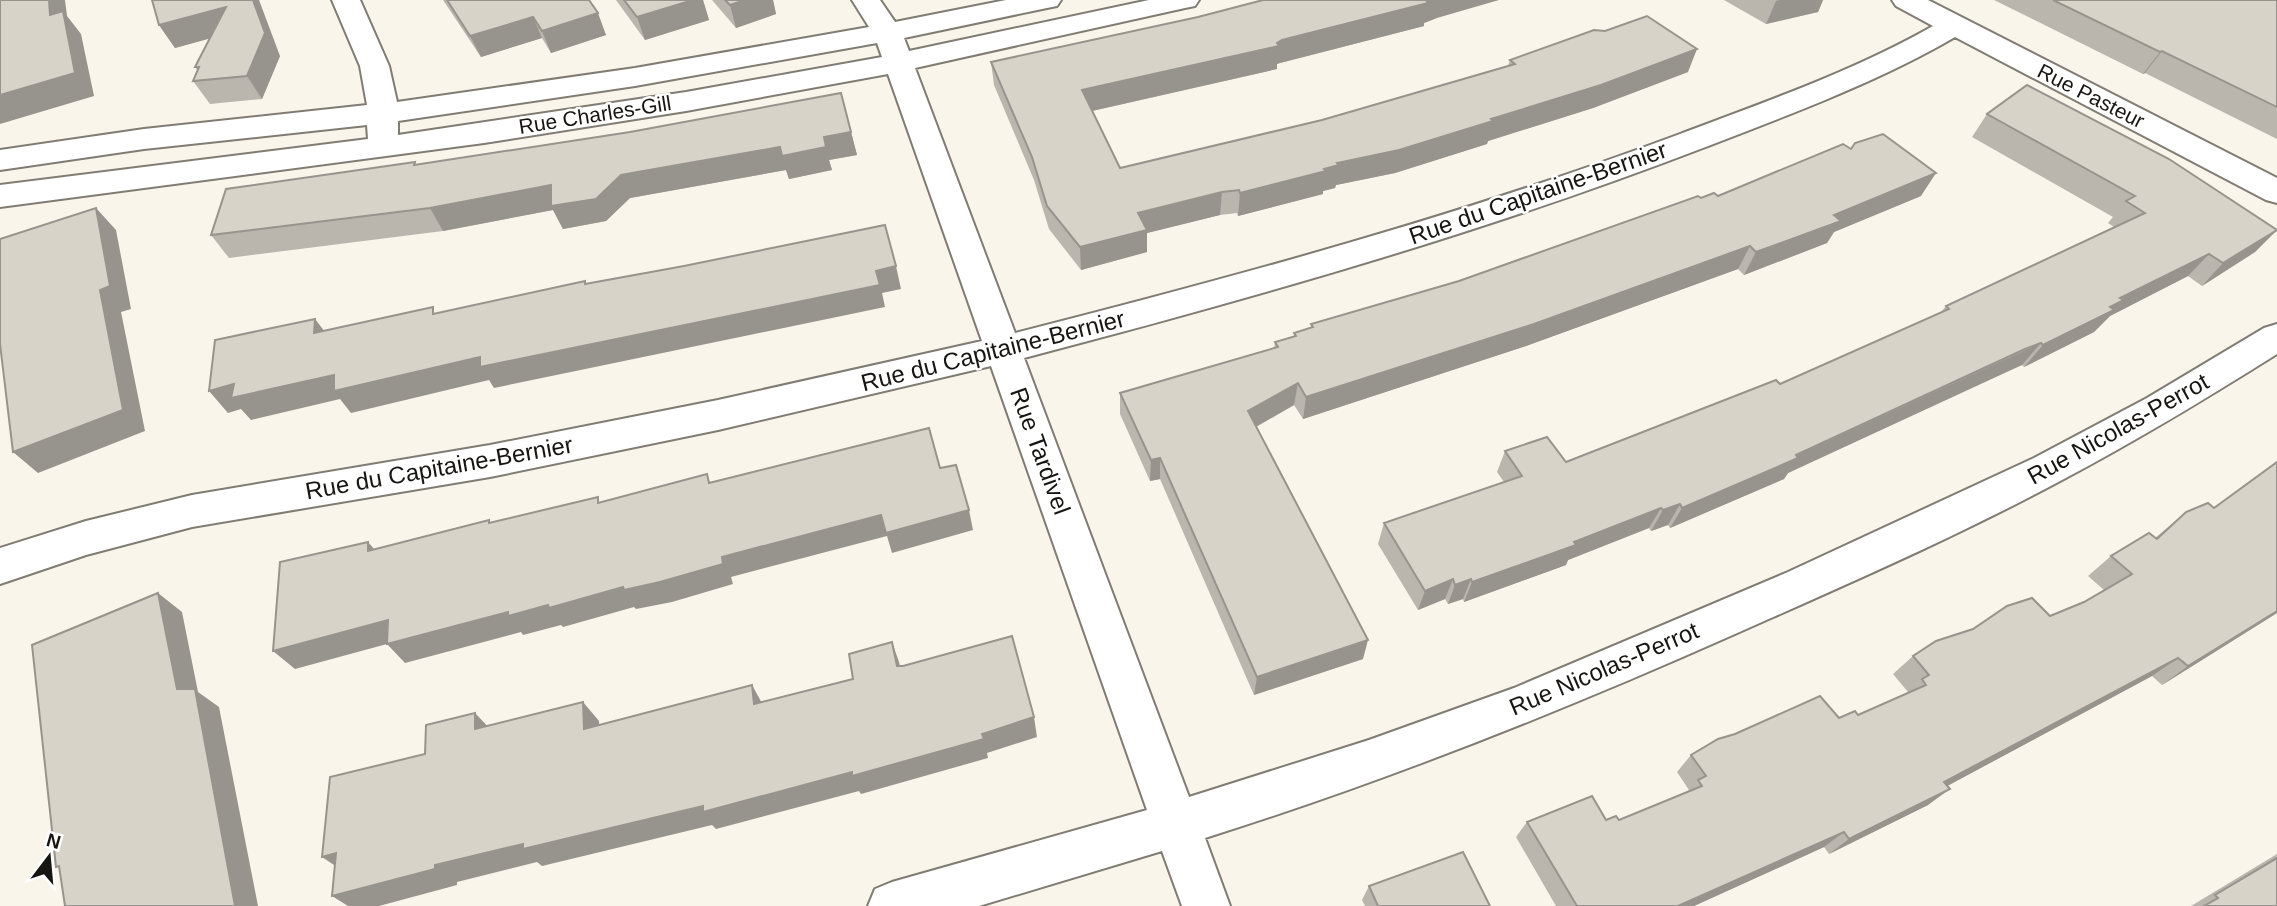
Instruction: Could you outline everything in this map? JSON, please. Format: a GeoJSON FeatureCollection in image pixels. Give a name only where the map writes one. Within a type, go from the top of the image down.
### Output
{"type":"FeatureCollection","features":[{"type":"Feature","properties":{"kind":"street"},"geometry":{"type":"LineString","coordinates":[[346,0],[380,76],[385,113],[381,148]]}},
{"type":"Feature","properties":{"kind":"street","name":"Rue Tardivel"},"geometry":{"type":"LineString","coordinates":[[866,0],[894,49],[1206,906]]}},
{"type":"Feature","properties":{"kind":"street","name":"Rue Charles-Gill"},"geometry":{"type":"LineString","coordinates":[[0,196],[139,176],[381,148],[662,105],[894,49],[1047,0]]}},
{"type":"Feature","properties":{"kind":"street","name":"Rue Charles-Gill"},"geometry":{"type":"LineString","coordinates":[[0,160],[77,148],[385,113],[651,75],[894,49],[1185,0]]}},
{"type":"Feature","properties":{"kind":"street","name":"Rue Pasteur"},"geometry":{"type":"LineString","coordinates":[[1906,0],[2277,192]]}},
{"type":"Feature","properties":{"kind":"street","name":"Rue du Capitaine-Bernier"},"geometry":{"type":"LineString","coordinates":[[0,566],[86,538],[192,511],[490,461],[618,436],[1083,331],[1311,267],[1609,172],[1799,99],[1917,47],[1955,25]]}},
{"type":"Feature","properties":{"kind":"street","name":"Rue Nicolas-Perrot"},"geometry":{"type":"LineString","coordinates":[[892,906],[1069,857],[1364,762],[1525,704],[1829,573],[2009,490],[2089,448],[2277,337]]}},
{"type":"Feature","properties":{"kind":"building"},"geometry":{"type":"Polygon","coordinates":[[[0,0],[49,0],[50,15],[63,11],[75,73],[0,95],[0,0]]]}},
{"type":"Feature","properties":{"kind":"building"},"geometry":{"type":"Polygon","coordinates":[[[152,0],[253,0],[265,33],[247,76],[193,81],[199,67],[195,67],[226,7],[159,25],[152,0]]]}},
{"type":"Feature","properties":{"kind":"building"},"geometry":{"type":"Polygon","coordinates":[[[447,0],[589,0],[598,13],[542,31],[533,17],[470,36],[447,0]]]}},
{"type":"Feature","properties":{"kind":"building"},"geometry":{"type":"Polygon","coordinates":[[[624,0],[693,0],[637,17],[624,0]]]}},
{"type":"Feature","properties":{"kind":"building"},"geometry":{"type":"Polygon","coordinates":[[[725,0],[745,0],[730,5],[725,0]]]}},
{"type":"Feature","properties":{"kind":"building"},"geometry":{"type":"Polygon","coordinates":[[[1263,0],[1431,0],[1428,3],[1282,40],[1277,43],[1279,46],[1082,90],[1120,168],[1322,120],[1515,64],[1510,60],[1594,30],[1605,31],[1647,16],[1697,49],[1601,85],[1399,150],[1337,163],[1339,165],[1324,169],[1326,171],[1240,193],[1239,190],[1222,192],[1138,213],[1147,230],[1080,247],[1047,206],[1032,157],[991,62],[1198,17],[1263,0]]]}},
{"type":"Feature","properties":{"kind":"building"},"geometry":{"type":"Polygon","coordinates":[[[2053,0],[2277,0],[2277,107],[2162,51],[2053,0]]]}},
{"type":"Feature","properties":{"kind":"building"},"geometry":{"type":"Polygon","coordinates":[[[2027,85],[2169,159],[2277,230],[2223,263],[2209,254],[2120,298],[2124,300],[2110,307],[2114,310],[2043,345],[2041,343],[2025,349],[1796,455],[1798,458],[1682,508],[1680,504],[1663,510],[1661,508],[1574,542],[1576,545],[1472,582],[1471,579],[1455,585],[1453,579],[1425,591],[1384,523],[1522,476],[1505,451],[1547,437],[1566,462],[1776,380],[1780,384],[1949,309],[1946,306],[2145,213],[2126,201],[2135,196],[1987,114],[2027,85]]]}},
{"type":"Feature","properties":{"kind":"building"},"geometry":{"type":"Polygon","coordinates":[[[841,93],[851,132],[824,137],[826,147],[782,156],[780,147],[621,175],[596,199],[551,206],[551,185],[430,208],[211,235],[226,189],[415,162],[414,165],[630,132],[841,93]]]}},
{"type":"Feature","properties":{"kind":"building"},"geometry":{"type":"Polygon","coordinates":[[[1883,134],[1936,173],[1834,215],[1841,221],[1756,252],[1750,246],[1534,324],[1306,397],[1298,383],[1248,411],[1368,640],[1257,677],[1160,458],[1151,460],[1120,393],[1278,347],[1275,342],[1296,336],[1294,333],[1313,327],[1311,324],[1459,281],[1698,196],[1701,198],[1714,193],[1718,196],[1843,144],[1851,149],[1855,143],[1883,134]]]}},
{"type":"Feature","properties":{"kind":"building"},"geometry":{"type":"Polygon","coordinates":[[[96,208],[110,286],[100,290],[123,410],[13,452],[0,344],[0,239],[96,208]]]}},
{"type":"Feature","properties":{"kind":"building"},"geometry":{"type":"Polygon","coordinates":[[[885,225],[896,266],[876,271],[880,285],[480,367],[480,357],[334,391],[334,375],[231,398],[234,384],[209,391],[215,340],[315,319],[314,333],[433,307],[433,314],[585,281],[585,284],[684,266],[885,225]]]}},
{"type":"Feature","properties":{"kind":"building"},"geometry":{"type":"Polygon","coordinates":[[[929,428],[940,468],[956,465],[969,510],[886,533],[881,515],[722,557],[723,564],[660,582],[624,590],[623,587],[549,608],[548,605],[508,616],[508,612],[387,644],[388,620],[273,651],[280,562],[368,542],[368,551],[489,520],[489,523],[598,497],[598,503],[707,474],[709,483],[929,428]]]}},
{"type":"Feature","properties":{"kind":"building"},"geometry":{"type":"Polygon","coordinates":[[[2277,462],[2277,611],[2188,666],[2178,658],[1944,782],[1950,789],[1849,839],[1844,832],[1678,906],[1577,906],[1527,822],[1592,796],[1606,820],[1616,816],[1619,820],[1702,786],[1698,780],[1706,776],[1691,755],[1718,739],[1820,696],[1839,718],[1855,711],[1858,715],[1926,685],[1922,679],[1929,675],[1913,656],[1936,641],[1973,629],[2007,606],[2032,598],[2050,616],[2084,602],[2132,574],[2111,556],[2149,533],[2157,539],[2186,512],[2208,503],[2214,508],[2277,462]]]}},
{"type":"Feature","properties":{"kind":"building"},"geometry":{"type":"Polygon","coordinates":[[[158,593],[177,689],[195,689],[235,906],[65,906],[59,866],[56,867],[32,645],[158,593]]]}},
{"type":"Feature","properties":{"kind":"building"},"geometry":{"type":"Polygon","coordinates":[[[1012,636],[1034,717],[982,734],[984,739],[852,776],[852,772],[703,812],[703,806],[523,849],[523,844],[435,865],[435,869],[332,896],[336,853],[322,857],[330,777],[425,754],[426,725],[475,713],[475,729],[583,702],[584,729],[752,685],[754,704],[853,679],[849,654],[892,642],[897,666],[903,666],[1012,636]]]}},
{"type":"Feature","properties":{"kind":"building"},"geometry":{"type":"Polygon","coordinates":[[[1463,852],[1490,906],[1378,906],[1369,886],[1463,852]]]}},
{"type":"Feature","properties":{"kind":"building"},"geometry":{"type":"Polygon","coordinates":[[[2277,858],[2277,906],[2204,906],[2218,898],[2215,895],[2277,858]]]}}]}
